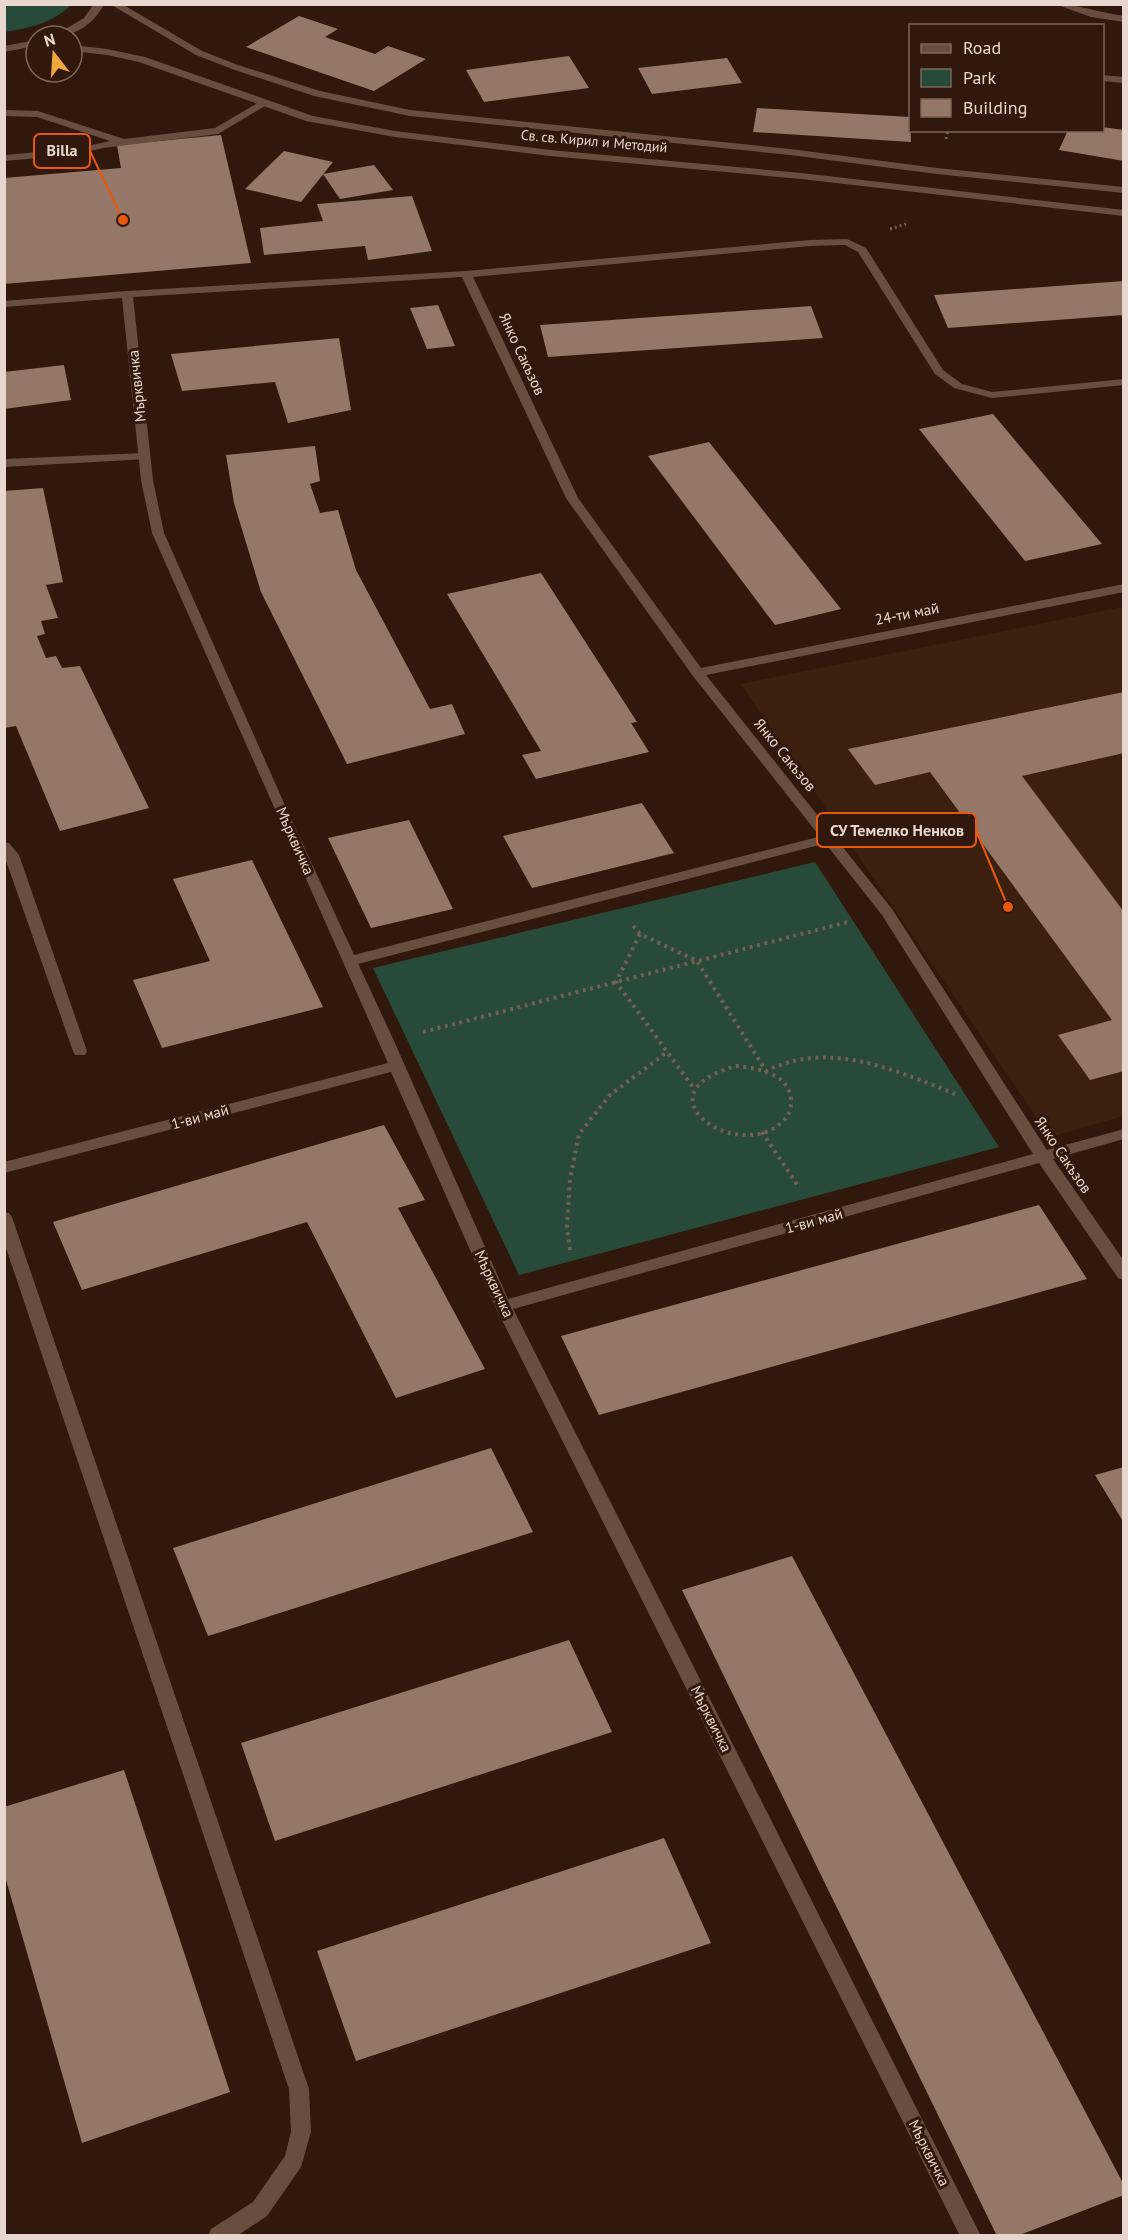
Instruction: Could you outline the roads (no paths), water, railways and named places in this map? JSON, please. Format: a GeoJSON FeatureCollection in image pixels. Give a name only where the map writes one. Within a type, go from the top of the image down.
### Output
{"type":"FeatureCollection","features":[{"type":"Feature","properties":{"kind":"street"},"geometry":{"type":"LineString","coordinates":[[82,24],[95,13],[99,4]]}},
{"type":"Feature","properties":{"kind":"street","name":"Св. св. Кирил и Методий"},"geometry":{"type":"LineString","coordinates":[[114,4],[199,53],[235,67],[298,88],[400,111],[1124,190]]}},
{"type":"Feature","properties":{"kind":"street"},"geometry":{"type":"LineString","coordinates":[[1059,4],[1094,15],[1124,19]]}},
{"type":"Feature","properties":{"kind":"street"},"geometry":{"type":"LineString","coordinates":[[4,49],[24,47]]}},
{"type":"Feature","properties":{"kind":"street","name":"Св. св. Кирил и Методий"},"geometry":{"type":"LineString","coordinates":[[84,50],[118,54],[157,65],[303,117],[343,126],[512,148],[784,174],[1124,213]]}},
{"type":"Feature","properties":{"kind":"street"},"geometry":{"type":"LineString","coordinates":[[1104,78],[1124,80]]}},
{"type":"Feature","properties":{"kind":"street"},"geometry":{"type":"LineString","coordinates":[[4,158],[74,152],[125,142],[218,131],[265,103]]}},
{"type":"Feature","properties":{"kind":"street"},"geometry":{"type":"LineString","coordinates":[[4,113],[38,114],[125,142]]}},
{"type":"Feature","properties":{"kind":"street"},"geometry":{"type":"LineString","coordinates":[[4,304],[128,294],[466,274],[810,243],[847,242],[862,250],[939,372],[958,386],[993,394],[1124,382]]}},
{"type":"Feature","properties":{"kind":"street","name":"Янко Сакъзов"},"geometry":{"type":"LineString","coordinates":[[466,274],[572,498],[698,673],[886,912],[1019,1120],[1124,1274]]}},
{"type":"Feature","properties":{"kind":"street","name":"Мърквичка"},"geometry":{"type":"LineString","coordinates":[[128,294],[145,457],[158,533],[387,1041],[503,1306],[971,2235]]}},
{"type":"Feature","properties":{"kind":"street"},"geometry":{"type":"LineString","coordinates":[[4,463],[145,457]]}},
{"type":"Feature","properties":{"kind":"street","name":"24-ти май"},"geometry":{"type":"LineString","coordinates":[[698,673],[1124,588]]}},
{"type":"Feature","properties":{"kind":"street"},"geometry":{"type":"LineString","coordinates":[[350,961],[830,838]]}},
{"type":"Feature","properties":{"kind":"street"},"geometry":{"type":"LineString","coordinates":[[4,846],[12,855],[80,1051]]}},
{"type":"Feature","properties":{"kind":"street","name":"1-ви май"},"geometry":{"type":"LineString","coordinates":[[4,1168],[396,1066]]}},
{"type":"Feature","properties":{"kind":"street","name":"1-ви май"},"geometry":{"type":"LineString","coordinates":[[503,1306],[1124,1134]]}},
{"type":"Feature","properties":{"kind":"street"},"geometry":{"type":"LineString","coordinates":[[4,1217],[299,2090],[301,2132],[294,2160],[260,2210],[218,2235]]}},
{"type":"Feature","properties":{"kind":"place","name":"Billa"},"geometry":{"type":"Point","coordinates":[123,220]}},
{"type":"Feature","properties":{"kind":"place","name":"СУ Темелко Ненков"},"geometry":{"type":"Point","coordinates":[1008,907]}}]}
